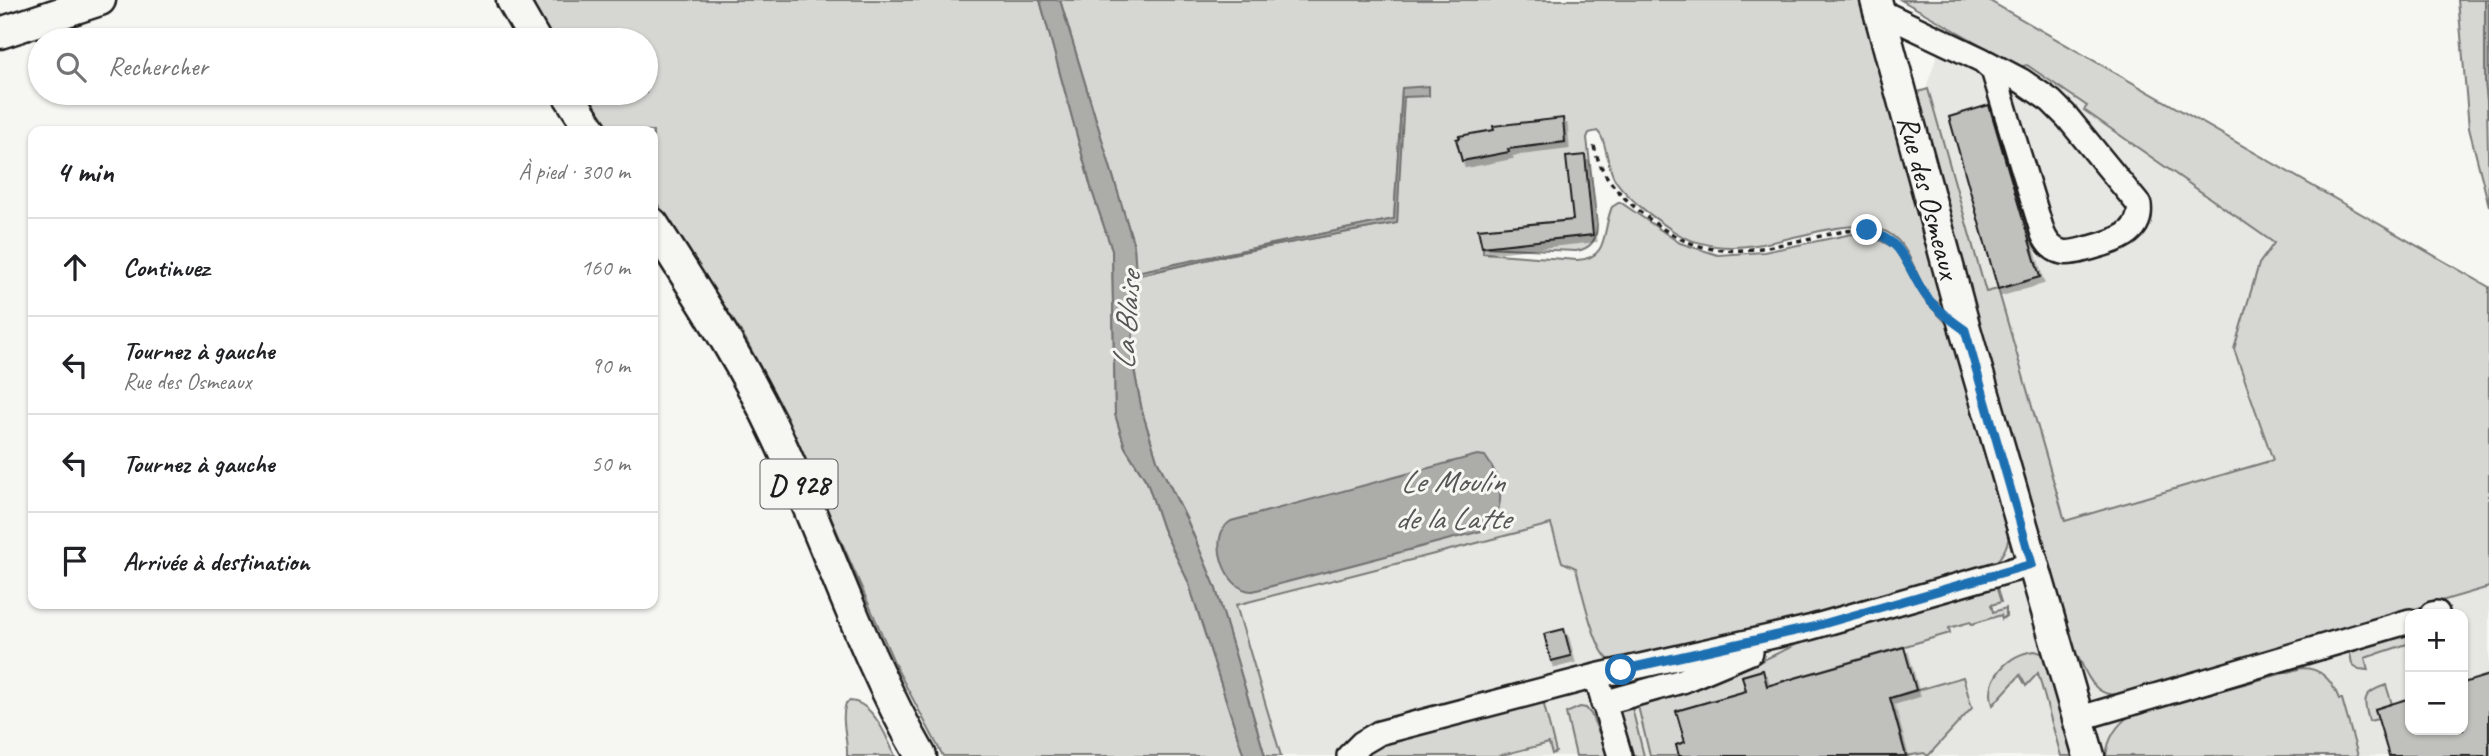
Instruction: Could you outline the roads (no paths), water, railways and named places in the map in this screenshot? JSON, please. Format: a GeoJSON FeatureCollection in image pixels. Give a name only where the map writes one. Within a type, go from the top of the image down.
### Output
{"type":"FeatureCollection","features":[{"type":"Feature","properties":{"kind":"main road"},"geometry":{"type":"LineString","coordinates":[[0,33],[100,0]]}},
{"type":"Feature","properties":{"kind":"main road"},"geometry":{"type":"LineString","coordinates":[[512,0],[528,28]]}},
{"type":"Feature","properties":{"kind":"main road","name":"Rue des Osmeaux"},"geometry":{"type":"LineString","coordinates":[[1878,6],[1965,330],[2089,756]]}},
{"type":"Feature","properties":{"kind":"main road"},"geometry":{"type":"LineString","coordinates":[[575,105],[589,126]]}},
{"type":"Feature","properties":{"kind":"main road","name":"D 928"},"geometry":{"type":"LineString","coordinates":[[658,233],[760,399],[866,650],[921,756]]}},
{"type":"Feature","properties":{"kind":"lane"},"geometry":{"type":"LineString","coordinates":[[1878,6],[1982,60],[2041,93],[2059,109],[2139,205],[2139,217],[2127,235],[2113,242],[2070,253],[2057,250],[2046,241],[1996,75],[1982,60]]}},
{"type":"Feature","properties":{"kind":"lane"},"geometry":{"type":"LineString","coordinates":[[1349,756],[1362,743],[1379,733],[1595,676],[1809,628],[2032,564]]}},
{"type":"Feature","properties":{"kind":"lane"},"geometry":{"type":"LineString","coordinates":[[2077,719],[2405,622]]}},
{"type":"Feature","properties":{"kind":"lane"},"geometry":{"type":"LineString","coordinates":[[1603,703],[1682,681],[1809,628]]}},
{"type":"Feature","properties":{"kind":"lane"},"geometry":{"type":"LineString","coordinates":[[1595,676],[1620,756]]}},
{"type":"Feature","properties":{"kind":"water","name":"La Blaise"},"geometry":{"type":"Polygon","coordinates":[[[1040,0],[1060,0],[1134,246],[1136,272],[1394,219],[1402,88],[1429,86],[1429,96],[1404,97],[1397,223],[1241,252],[1135,276],[1132,359],[1142,411],[1157,460],[1187,520],[1215,586],[1265,756],[1244,756],[1188,581],[1163,529],[1147,482],[1125,447],[1115,414],[1112,250],[1092,191],[1040,0]]]}},
{"type":"Feature","properties":{"kind":"water"},"geometry":{"type":"Polygon","coordinates":[[[2485,0],[2489,0],[2489,118],[2485,83],[2485,0]]]}},
{"type":"Feature","properties":{"kind":"water","name":"Le Moulin de la Latte"},"geometry":{"type":"Polygon","coordinates":[[[1477,455],[1485,456],[1491,466],[1500,496],[1496,515],[1481,531],[1253,591],[1234,583],[1222,562],[1220,538],[1231,521],[1477,455]]]}}]}
